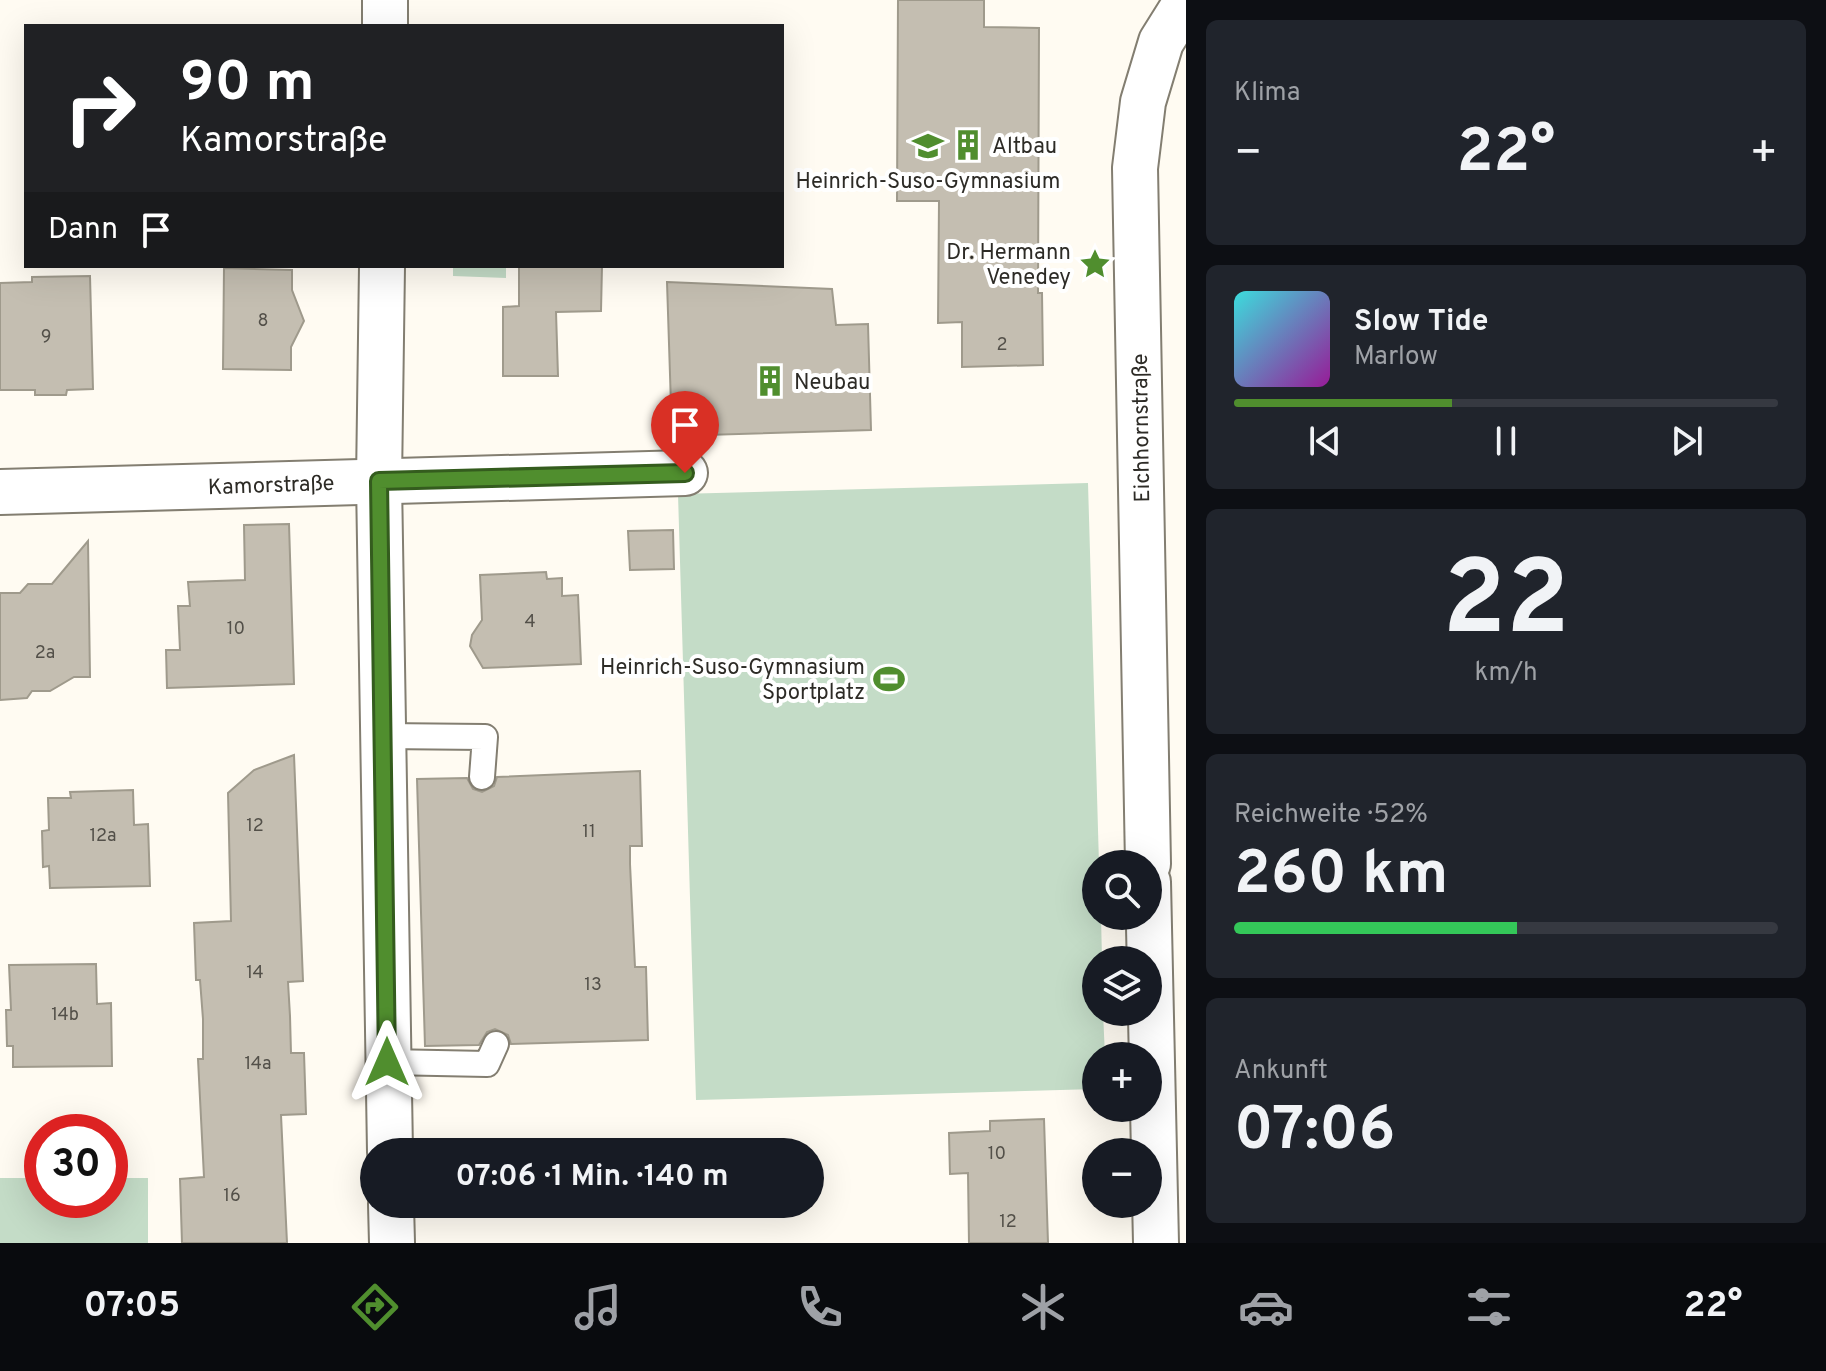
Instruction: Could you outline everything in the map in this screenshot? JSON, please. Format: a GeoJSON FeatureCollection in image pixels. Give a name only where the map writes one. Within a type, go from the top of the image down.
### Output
{"type":"FeatureCollection","features":[{"type":"Feature","properties":{"kind":"street"},"geometry":{"type":"LineString","coordinates":[[385,0],[385,24]]}},
{"type":"Feature","properties":{"kind":"street","name":"Eichhornstraße"},"geometry":{"type":"LineString","coordinates":[[1148,850],[1135,168],[1143,102],[1161,42],[1186,2]]}},
{"type":"Feature","properties":{"kind":"street"},"geometry":{"type":"LineString","coordinates":[[382,268],[379,481],[390,1138]]}},
{"type":"Feature","properties":{"kind":"street","name":"Kamorstraße"},"geometry":{"type":"LineString","coordinates":[[0,492],[685,473]]}},
{"type":"Feature","properties":{"kind":"street"},"geometry":{"type":"LineString","coordinates":[[1149,930],[1156,1243]]}},
{"type":"Feature","properties":{"kind":"street"},"geometry":{"type":"LineString","coordinates":[[391,1218],[392,1243]]}},
{"type":"Feature","properties":{"kind":"lane"},"geometry":{"type":"LineString","coordinates":[[383,736],[485,737],[482,777]]}},
{"type":"Feature","properties":{"kind":"lane"},"geometry":{"type":"LineString","coordinates":[[387,1062],[487,1064],[496,1044]]}},
{"type":"Feature","properties":{"kind":"green space"},"geometry":{"type":"Polygon","coordinates":[[[453,268],[506,268],[506,278],[453,276],[453,268]]]}},
{"type":"Feature","properties":{"kind":"green space","name":"Heinrich-Suso-Gymnasium Sportplatz"},"geometry":{"type":"Polygon","coordinates":[[[1088,483],[1099,850],[1082,850],[1082,930],[1101,930],[1102,946],[1082,946],[1082,1026],[1104,1026],[1104,1042],[1082,1042],[1082,1089],[696,1100],[678,494],[1088,483]]]}},
{"type":"Feature","properties":{"kind":"green space"},"geometry":{"type":"Polygon","coordinates":[[[0,1178],[24,1178],[24,1218],[128,1218],[128,1178],[148,1178],[148,1243],[0,1243],[0,1178]]]}},
{"type":"Feature","properties":{"kind":"building","name":"Altbau"},"geometry":{"type":"Polygon","coordinates":[[[898,0],[984,0],[984,27],[1039,28],[1038,293],[1042,293],[1043,365],[962,367],[962,322],[938,323],[939,201],[897,201],[898,0]]]}},
{"type":"Feature","properties":{"kind":"building"},"geometry":{"type":"Polygon","coordinates":[[[224,268],[292,270],[292,290],[304,321],[291,347],[291,370],[223,369],[224,268]]]}},
{"type":"Feature","properties":{"kind":"building"},"geometry":{"type":"Polygon","coordinates":[[[519,268],[602,268],[601,311],[556,312],[558,376],[503,376],[503,307],[519,306],[519,268]]]}},
{"type":"Feature","properties":{"kind":"building"},"geometry":{"type":"Polygon","coordinates":[[[90,276],[93,389],[67,390],[66,395],[35,395],[35,390],[0,390],[0,283],[32,282],[32,277],[90,276]]]}},
{"type":"Feature","properties":{"kind":"building","name":"Neubau"},"geometry":{"type":"Polygon","coordinates":[[[667,282],[832,289],[836,325],[868,324],[871,430],[672,436],[667,282]]]}},
{"type":"Feature","properties":{"kind":"building"},"geometry":{"type":"Polygon","coordinates":[[[289,524],[294,684],[167,688],[166,650],[180,650],[178,606],[190,606],[188,582],[245,580],[244,525],[289,524]]]}},
{"type":"Feature","properties":{"kind":"building"},"geometry":{"type":"Polygon","coordinates":[[[673,530],[674,569],[630,570],[628,531],[673,530]]]}},
{"type":"Feature","properties":{"kind":"building"},"geometry":{"type":"Polygon","coordinates":[[[88,541],[90,677],[74,677],[50,691],[32,691],[27,698],[0,700],[0,593],[20,593],[28,584],[52,584],[88,541]]]}},
{"type":"Feature","properties":{"kind":"building"},"geometry":{"type":"Polygon","coordinates":[[[546,572],[547,579],[562,578],[562,596],[578,595],[581,664],[483,668],[470,646],[472,635],[482,620],[480,575],[546,572]]]}},
{"type":"Feature","properties":{"kind":"building"},"geometry":{"type":"Polygon","coordinates":[[[294,755],[303,981],[288,982],[291,1053],[304,1053],[306,1114],[281,1115],[287,1243],[182,1243],[180,1179],[204,1177],[198,1059],[203,1059],[203,1019],[200,980],[196,980],[194,923],[231,921],[228,793],[254,770],[294,755]]]}},
{"type":"Feature","properties":{"kind":"building"},"geometry":{"type":"Polygon","coordinates":[[[640,771],[642,846],[630,846],[630,864],[635,967],[646,967],[648,1040],[511,1044],[508,1035],[495,1029],[487,1032],[479,1045],[425,1046],[417,779],[467,778],[473,789],[482,792],[494,786],[497,777],[640,771]]]}},
{"type":"Feature","properties":{"kind":"building"},"geometry":{"type":"Polygon","coordinates":[[[133,790],[134,825],[148,824],[150,886],[50,888],[49,866],[43,867],[42,831],[49,830],[48,798],[71,798],[70,792],[133,790]]]}},
{"type":"Feature","properties":{"kind":"building"},"geometry":{"type":"Polygon","coordinates":[[[96,964],[97,1004],[111,1003],[112,1066],[13,1067],[13,1046],[7,1046],[6,1010],[11,1010],[9,965],[96,964]]]}},
{"type":"Feature","properties":{"kind":"building"},"geometry":{"type":"Polygon","coordinates":[[[1044,1119],[1048,1243],[969,1243],[968,1173],[950,1174],[949,1133],[990,1131],[990,1121],[1044,1119]]]}},
{"type":"Feature","properties":{"kind":"place","name":"Altbau"},"geometry":{"type":"Point","coordinates":[968,145]}},
{"type":"Feature","properties":{"kind":"place","name":"Heinrich-Suso-Gymnasium"},"geometry":{"type":"Point","coordinates":[928,146]}},
{"type":"Feature","properties":{"kind":"place","name":"Dr. Hermann Venedey"},"geometry":{"type":"Point","coordinates":[1095,264]}},
{"type":"Feature","properties":{"kind":"place","name":"Neubau"},"geometry":{"type":"Point","coordinates":[770,381]}},
{"type":"Feature","properties":{"kind":"place","name":"Heinrich-Suso-Gymnasium Sportplatz"},"geometry":{"type":"Point","coordinates":[889,679]}},
{"type":"Feature","properties":{"kind":"route"},"geometry":{"type":"LineString","coordinates":[[387,1062],[379,481],[685,473]]}}]}
